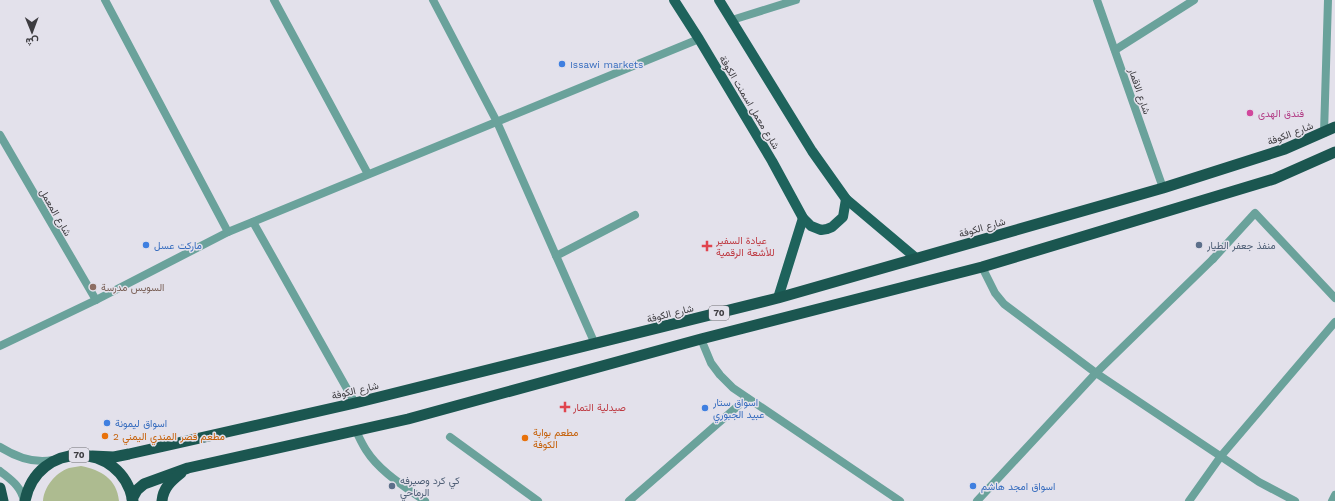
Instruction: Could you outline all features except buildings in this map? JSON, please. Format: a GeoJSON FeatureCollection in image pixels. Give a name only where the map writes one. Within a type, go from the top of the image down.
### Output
{"type":"FeatureCollection","features":[{"type":"Feature","properties":{"kind":"highway","name":"شارع الكوفة"},"geometry":{"type":"LineString","coordinates":[[92,456],[114,457],[129,454],[355,403],[778,298],[1163,188],[1285,149],[1335,127]]}},
{"type":"Feature","properties":{"kind":"highway","name":"70"},"geometry":{"type":"LineString","coordinates":[[132,500],[137,490],[144,484],[188,468],[408,419],[701,339],[982,267],[1274,180],[1335,152]]}},
{"type":"Feature","properties":{"kind":"highway","name":"70"},"geometry":{"type":"LineString","coordinates":[[24,501],[34,477],[48,464],[56,459],[83,454],[92,456],[111,465],[125,480],[132,500]]}},
{"type":"Feature","properties":{"kind":"highway"},"geometry":{"type":"LineString","coordinates":[[162,501],[163,495],[169,483],[188,468]]}},
{"type":"Feature","properties":{"kind":"highway"},"geometry":{"type":"LineString","coordinates":[[0,488],[3,501]]}},
{"type":"Feature","properties":{"kind":"main road","name":"شارع معمل اسمنت الكوفة"},"geometry":{"type":"LineString","coordinates":[[674,0],[700,39],[772,161],[803,218]]}},
{"type":"Feature","properties":{"kind":"main road"},"geometry":{"type":"LineString","coordinates":[[719,0],[812,151],[846,199],[916,258]]}},
{"type":"Feature","properties":{"kind":"main road"},"geometry":{"type":"LineString","coordinates":[[778,298],[803,218],[811,226],[822,230],[832,227],[843,217],[846,199]]}},
{"type":"Feature","properties":{"kind":"street"},"geometry":{"type":"LineString","coordinates":[[105,0],[228,232]]}},
{"type":"Feature","properties":{"kind":"street"},"geometry":{"type":"LineString","coordinates":[[274,0],[368,174]]}},
{"type":"Feature","properties":{"kind":"street"},"geometry":{"type":"LineString","coordinates":[[433,0],[497,122],[595,344]]}},
{"type":"Feature","properties":{"kind":"street"},"geometry":{"type":"LineString","coordinates":[[732,20],[796,0]]}},
{"type":"Feature","properties":{"kind":"street","name":"شارع الاقمار"},"geometry":{"type":"LineString","coordinates":[[1097,0],[1163,188]]}},
{"type":"Feature","properties":{"kind":"street"},"geometry":{"type":"LineString","coordinates":[[1115,50],[1194,0]]}},
{"type":"Feature","properties":{"kind":"street"},"geometry":{"type":"LineString","coordinates":[[1324,133],[1328,0]]}},
{"type":"Feature","properties":{"kind":"street"},"geometry":{"type":"LineString","coordinates":[[0,346],[96,300],[228,232],[700,39]]}},
{"type":"Feature","properties":{"kind":"street","name":"شارع المعمل"},"geometry":{"type":"LineString","coordinates":[[0,135],[96,300]]}},
{"type":"Feature","properties":{"kind":"street"},"geometry":{"type":"LineString","coordinates":[[977,501],[1096,374],[1213,259],[1255,213],[1335,298]]}},
{"type":"Feature","properties":{"kind":"street"},"geometry":{"type":"LineString","coordinates":[[556,256],[634,215]]}},
{"type":"Feature","properties":{"kind":"street"},"geometry":{"type":"LineString","coordinates":[[253,222],[355,403]]}},
{"type":"Feature","properties":{"kind":"street"},"geometry":{"type":"LineString","coordinates":[[982,267],[995,293],[1004,304],[1096,374],[1258,482],[1295,501]]}},
{"type":"Feature","properties":{"kind":"street"},"geometry":{"type":"LineString","coordinates":[[1189,501],[1221,456],[1335,322]]}},
{"type":"Feature","properties":{"kind":"street"},"geometry":{"type":"LineString","coordinates":[[701,339],[711,363],[733,388],[900,501]]}},
{"type":"Feature","properties":{"kind":"street"},"geometry":{"type":"LineString","coordinates":[[629,501],[747,398]]}},
{"type":"Feature","properties":{"kind":"street"},"geometry":{"type":"LineString","coordinates":[[356,431],[365,450],[376,464],[391,477],[426,501]]}},
{"type":"Feature","properties":{"kind":"street"},"geometry":{"type":"LineString","coordinates":[[450,437],[538,501]]}},
{"type":"Feature","properties":{"kind":"street"},"geometry":{"type":"LineString","coordinates":[[0,447],[13,454],[28,459],[43,462],[56,459]]}},
{"type":"Feature","properties":{"kind":"street"},"geometry":{"type":"LineString","coordinates":[[0,471],[17,484],[23,493],[24,501]]}},
{"type":"Feature","properties":{"kind":"street"},"geometry":{"type":"LineString","coordinates":[[1332,501],[1335,495]]}},
{"type":"Feature","properties":{"kind":"green space"},"geometry":{"type":"Polygon","coordinates":[[[81,466],[95,470],[107,477],[118,493],[119,501],[43,501],[48,486],[59,473],[69,468],[81,466]]]}},
{"type":"Feature","properties":{"kind":"place","name":"Issawi markets"},"geometry":{"type":"Point","coordinates":[562,64]}},
{"type":"Feature","properties":{"kind":"place","name":"فندق الهدى"},"geometry":{"type":"Point","coordinates":[1250,113]}},
{"type":"Feature","properties":{"kind":"place","name":"ماركت عسل"},"geometry":{"type":"Point","coordinates":[146,245]}},
{"type":"Feature","properties":{"kind":"place","name":"منفذ جعفر الطيار"},"geometry":{"type":"Point","coordinates":[1199,245]}},
{"type":"Feature","properties":{"kind":"place","name":"عيادة السفير للأشعة الرقمية"},"geometry":{"type":"Point","coordinates":[707,246]}},
{"type":"Feature","properties":{"kind":"place","name":"السويس مدرسة"},"geometry":{"type":"Point","coordinates":[93,287]}},
{"type":"Feature","properties":{"kind":"place","name":"صيدلية التمار"},"geometry":{"type":"Point","coordinates":[565,407]}},
{"type":"Feature","properties":{"kind":"place","name":"اسواق ستار عبيد الجبوري"},"geometry":{"type":"Point","coordinates":[705,408]}},
{"type":"Feature","properties":{"kind":"place","name":"اسواق ليمونة"},"geometry":{"type":"Point","coordinates":[107,423]}},
{"type":"Feature","properties":{"kind":"place","name":"مطعم قصر المندي اليمني 2"},"geometry":{"type":"Point","coordinates":[105,436]}},
{"type":"Feature","properties":{"kind":"place","name":"مطعم بوابة الكوفة"},"geometry":{"type":"Point","coordinates":[525,438]}},
{"type":"Feature","properties":{"kind":"place","name":"كي كرد وصيرفه الرماحي"},"geometry":{"type":"Point","coordinates":[392,486]}},
{"type":"Feature","properties":{"kind":"place","name":"اسواق امجد هاشم"},"geometry":{"type":"Point","coordinates":[973,486]}}]}
